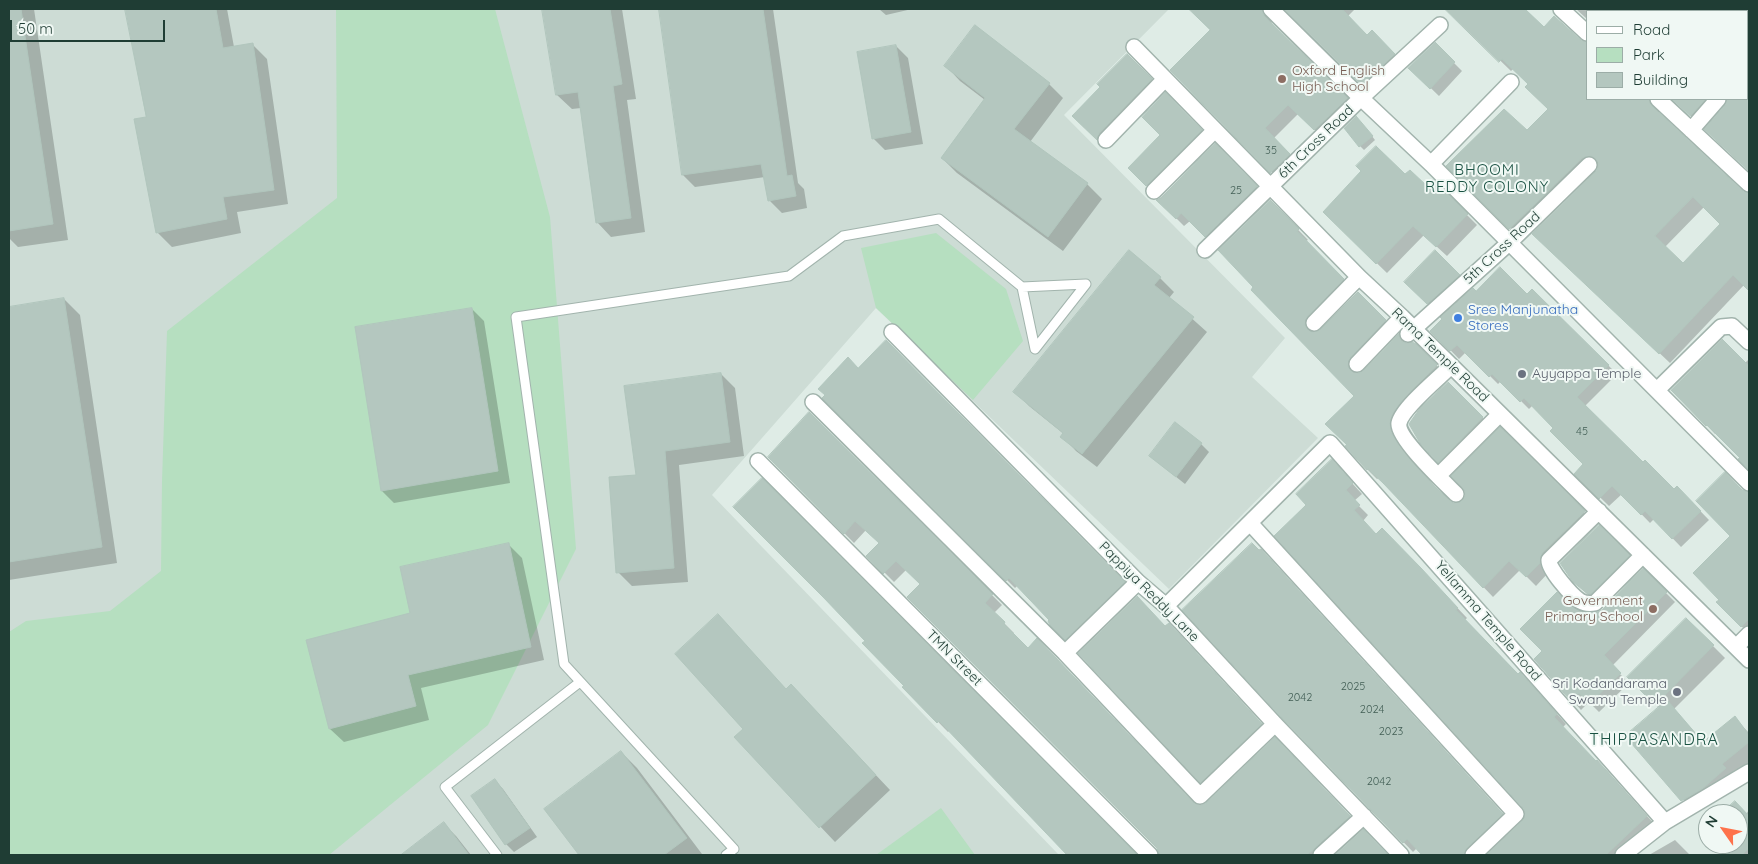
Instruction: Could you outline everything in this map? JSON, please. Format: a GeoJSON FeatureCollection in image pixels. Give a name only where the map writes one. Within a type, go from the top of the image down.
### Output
{"type":"FeatureCollection","features":[{"type":"Feature","properties":{"kind":"street"},"geometry":{"type":"LineString","coordinates":[[1271,9],[1510,242],[1749,483]]}},
{"type":"Feature","properties":{"kind":"street"},"geometry":{"type":"LineString","coordinates":[[1561,9],[1586,32]]}},
{"type":"Feature","properties":{"kind":"street","name":"6th Cross Road"},"geometry":{"type":"LineString","coordinates":[[1206,250],[1361,98],[1440,26]]}},
{"type":"Feature","properties":{"kind":"street","name":"Rama Temple Road"},"geometry":{"type":"LineString","coordinates":[[1134,47],[1270,186],[1377,300],[1749,660]]}},
{"type":"Feature","properties":{"kind":"street"},"geometry":{"type":"LineString","coordinates":[[1106,140],[1165,79]]}},
{"type":"Feature","properties":{"kind":"street"},"geometry":{"type":"LineString","coordinates":[[1431,164],[1511,82]]}},
{"type":"Feature","properties":{"kind":"street"},"geometry":{"type":"LineString","coordinates":[[1659,100],[1749,184]]}},
{"type":"Feature","properties":{"kind":"street"},"geometry":{"type":"LineString","coordinates":[[1691,130],[1717,100]]}},
{"type":"Feature","properties":{"kind":"street"},"geometry":{"type":"LineString","coordinates":[[1154,191],[1215,130]]}},
{"type":"Feature","properties":{"kind":"street","name":"5th Cross Road"},"geometry":{"type":"LineString","coordinates":[[1423,343],[1510,242],[1589,165]]}},
{"type":"Feature","properties":{"kind":"street"},"geometry":{"type":"LineString","coordinates":[[1314,323],[1377,300]]}},
{"type":"Feature","properties":{"kind":"street"},"geometry":{"type":"LineString","coordinates":[[1357,364],[1377,300]]}},
{"type":"Feature","properties":{"kind":"street"},"geometry":{"type":"LineString","coordinates":[[1657,390],[1721,328],[1732,326],[1749,342]]}},
{"type":"Feature","properties":{"kind":"street","name":"Pappiya Reddy Lane"},"geometry":{"type":"LineString","coordinates":[[892,332],[1138,582],[1166,606],[1400,855]]}},
{"type":"Feature","properties":{"kind":"street"},"geometry":{"type":"LineString","coordinates":[[1448,369],[1408,407],[1398,424],[1399,430],[1406,442],[1456,494]]}},
{"type":"Feature","properties":{"kind":"street"},"geometry":{"type":"LineString","coordinates":[[814,402],[1065,653],[1200,796],[1275,724]]}},
{"type":"Feature","properties":{"kind":"street"},"geometry":{"type":"LineString","coordinates":[[1438,476],[1497,417]]}},
{"type":"Feature","properties":{"kind":"street","name":"Yellamma Temple Road"},"geometry":{"type":"LineString","coordinates":[[1250,522],[1330,443],[1665,822]]}},
{"type":"Feature","properties":{"kind":"street","name":"TMN Street"},"geometry":{"type":"LineString","coordinates":[[758,461],[1150,855]]}},
{"type":"Feature","properties":{"kind":"street"},"geometry":{"type":"LineString","coordinates":[[1166,606],[1250,522],[1516,814],[1473,855]]}},
{"type":"Feature","properties":{"kind":"street"},"geometry":{"type":"LineString","coordinates":[[1608,524],[1550,560],[1549,564],[1554,572],[1580,601],[1589,604],[1595,602],[1642,555]]}},
{"type":"Feature","properties":{"kind":"street"},"geometry":{"type":"LineString","coordinates":[[1065,653],[1138,582]]}},
{"type":"Feature","properties":{"kind":"street"},"geometry":{"type":"LineString","coordinates":[[1736,647],[1749,634]]}},
{"type":"Feature","properties":{"kind":"street"},"geometry":{"type":"LineString","coordinates":[[1629,854],[1665,822],[1749,772]]}},
{"type":"Feature","properties":{"kind":"street"},"geometry":{"type":"LineString","coordinates":[[1320,855],[1364,816]]}},
{"type":"Feature","properties":{"kind":"lane"},"geometry":{"type":"LineString","coordinates":[[726,855],[734,849],[564,664],[516,317],[789,276],[843,236],[938,219],[1022,287],[1035,348],[1086,284],[1022,287]]}},
{"type":"Feature","properties":{"kind":"lane"},"geometry":{"type":"LineString","coordinates":[[497,855],[445,787],[580,682]]}},
{"type":"Feature","properties":{"kind":"shaded area"},"geometry":{"type":"Polygon","coordinates":[[[9,9],[1169,9],[1064,115],[1285,338],[1252,377],[1318,438],[1169,589],[876,308],[712,495],[1059,855],[9,855],[9,9]]]}},
{"type":"Feature","properties":{"kind":"green space"},"geometry":{"type":"Polygon","coordinates":[[[336,9],[495,9],[550,217],[576,549],[488,725],[329,855],[9,855],[9,632],[26,621],[110,611],[161,571],[167,331],[337,198],[336,9]]]}},
{"type":"Feature","properties":{"kind":"green space"},"geometry":{"type":"Polygon","coordinates":[[[936,233],[1006,289],[1023,341],[973,400],[876,308],[861,248],[936,233]]]}},
{"type":"Feature","properties":{"kind":"green space"},"geometry":{"type":"Polygon","coordinates":[[[941,808],[975,855],[876,855],[941,808]]]}},
{"type":"Feature","properties":{"kind":"building"},"geometry":{"type":"Polygon","coordinates":[[[9,9],[21,9],[53,224],[9,231],[9,9]]]}},
{"type":"Feature","properties":{"kind":"building"},"geometry":{"type":"Polygon","coordinates":[[[125,9],[216,9],[223,48],[253,43],[274,190],[223,197],[227,219],[156,233],[134,119],[146,117],[125,9]]]}},
{"type":"Feature","properties":{"kind":"building"},"geometry":{"type":"Polygon","coordinates":[[[542,9],[610,9],[622,84],[613,86],[631,218],[596,223],[578,92],[556,95],[542,9]]]}},
{"type":"Feature","properties":{"kind":"building"},"geometry":{"type":"Polygon","coordinates":[[[659,9],[763,9],[787,176],[792,175],[796,196],[768,201],[761,164],[682,175],[659,9]]]}},
{"type":"Feature","properties":{"kind":"building"},"geometry":{"type":"Polygon","coordinates":[[[1189,9],[1262,9],[1264,16],[1348,98],[1314,130],[1288,105],[1265,128],[1290,154],[1270,173],[1170,70],[1210,30],[1189,9]]]}},
{"type":"Feature","properties":{"kind":"building"},"geometry":{"type":"Polygon","coordinates":[[[1284,9],[1342,9],[1367,35],[1372,30],[1395,54],[1361,85],[1284,9]]]}},
{"type":"Feature","properties":{"kind":"building"},"geometry":{"type":"Polygon","coordinates":[[[1445,9],[1525,9],[1544,27],[1554,16],[1581,40],[1586,42],[1586,100],[1649,100],[1652,106],[1743,191],[1749,193],[1749,291],[1733,275],[1659,354],[1532,234],[1596,171],[1598,162],[1591,156],[1582,158],[1509,229],[1446,166],[1504,109],[1527,130],[1548,109],[1525,87],[1528,84],[1502,59],[1499,62],[1445,9]],[[1693,197],[1655,236],[1683,263],[1720,224],[1693,197]]]}},
{"type":"Feature","properties":{"kind":"building"},"geometry":{"type":"Polygon","coordinates":[[[975,25],[1050,83],[1014,129],[1088,183],[1048,237],[941,158],[985,98],[944,66],[975,25]]]}},
{"type":"Feature","properties":{"kind":"building"},"geometry":{"type":"Polygon","coordinates":[[[1435,42],[1455,62],[1430,89],[1408,68],[1435,42]]]}},
{"type":"Feature","properties":{"kind":"building"},"geometry":{"type":"Polygon","coordinates":[[[896,45],[911,132],[872,139],[857,52],[896,45]]]}},
{"type":"Feature","properties":{"kind":"building"},"geometry":{"type":"Polygon","coordinates":[[[1127,54],[1152,79],[1099,133],[1097,140],[1072,116],[1100,87],[1097,84],[1127,54]]]}},
{"type":"Feature","properties":{"kind":"building"},"geometry":{"type":"Polygon","coordinates":[[[1749,82],[1749,171],[1704,129],[1725,105],[1727,100],[1748,100],[1749,82]]]}},
{"type":"Feature","properties":{"kind":"building"},"geometry":{"type":"Polygon","coordinates":[[[1165,92],[1202,130],[1146,186],[1128,168],[1160,135],[1142,117],[1165,92]]]}},
{"type":"Feature","properties":{"kind":"building"},"geometry":{"type":"Polygon","coordinates":[[[1672,100],[1705,100],[1690,116],[1672,100]]]}},
{"type":"Feature","properties":{"kind":"building"},"geometry":{"type":"Polygon","coordinates":[[[1356,116],[1373,136],[1359,147],[1344,128],[1356,116]]]}},
{"type":"Feature","properties":{"kind":"building"},"geometry":{"type":"Polygon","coordinates":[[[1215,143],[1257,186],[1205,237],[1181,213],[1176,219],[1156,200],[1161,198],[1215,143]]]}},
{"type":"Feature","properties":{"kind":"building"},"geometry":{"type":"Polygon","coordinates":[[[1376,146],[1405,174],[1410,170],[1427,186],[1433,179],[1468,214],[1436,247],[1413,226],[1376,264],[1323,212],[1361,171],[1356,166],[1376,146]]]}},
{"type":"Feature","properties":{"kind":"building"},"geometry":{"type":"Polygon","coordinates":[[[1270,200],[1344,279],[1307,317],[1305,325],[1307,329],[1312,332],[1320,330],[1358,292],[1386,320],[1350,358],[1348,366],[1351,371],[1359,373],[1364,370],[1399,334],[1401,341],[1416,344],[1437,365],[1400,403],[1393,413],[1390,424],[1392,434],[1398,444],[1435,487],[1453,503],[1462,501],[1465,491],[1451,476],[1500,427],[1585,511],[1542,553],[1540,563],[1526,577],[1509,561],[1483,588],[1383,483],[1367,470],[1345,446],[1347,445],[1325,424],[1354,396],[1251,290],[1253,287],[1218,250],[1270,200]]]}},
{"type":"Feature","properties":{"kind":"building"},"geometry":{"type":"Polygon","coordinates":[[[1129,250],[1161,277],[1154,285],[1194,317],[1082,454],[1060,437],[1063,433],[1013,392],[1129,250]]]}},
{"type":"Feature","properties":{"kind":"building"},"geometry":{"type":"Polygon","coordinates":[[[1435,250],[1460,275],[1427,304],[1404,282],[1435,250]]]}},
{"type":"Feature","properties":{"kind":"building"},"geometry":{"type":"Polygon","coordinates":[[[1500,267],[1527,294],[1532,289],[1609,365],[1577,397],[1643,462],[1645,460],[1674,489],[1677,486],[1701,511],[1672,539],[1645,511],[1641,515],[1612,486],[1599,499],[1574,474],[1583,464],[1550,431],[1553,428],[1524,398],[1520,402],[1492,374],[1489,377],[1457,345],[1450,351],[1430,331],[1442,319],[1440,317],[1473,288],[1476,291],[1500,267]]]}},
{"type":"Feature","properties":{"kind":"building"},"geometry":{"type":"Polygon","coordinates":[[[64,298],[102,547],[9,562],[9,307],[64,298]]]}},
{"type":"Feature","properties":{"kind":"building"},"geometry":{"type":"Polygon","coordinates":[[[472,308],[498,471],[381,491],[355,327],[472,308]]]}},
{"type":"Feature","properties":{"kind":"building"},"geometry":{"type":"Polygon","coordinates":[[[1722,339],[1749,366],[1749,470],[1738,459],[1740,458],[1671,390],[1722,339]]]}},
{"type":"Feature","properties":{"kind":"building"},"geometry":{"type":"Polygon","coordinates":[[[886,340],[1125,582],[1065,640],[1050,625],[1049,620],[1009,578],[1006,581],[822,398],[825,395],[818,389],[848,357],[858,368],[886,340]]]}},
{"type":"Feature","properties":{"kind":"building"},"geometry":{"type":"Polygon","coordinates":[[[721,373],[730,442],[665,451],[674,568],[616,573],[609,477],[636,475],[624,386],[721,373]]]}},
{"type":"Feature","properties":{"kind":"building"},"geometry":{"type":"Polygon","coordinates":[[[1448,382],[1483,417],[1438,463],[1420,443],[1409,424],[1420,408],[1448,382]]]}},
{"type":"Feature","properties":{"kind":"building"},"geometry":{"type":"Polygon","coordinates":[[[809,412],[993,594],[985,603],[1005,622],[1004,624],[1028,648],[1037,638],[1194,803],[1202,805],[1206,803],[1275,737],[1350,816],[1307,855],[1159,855],[1157,848],[907,597],[920,584],[896,561],[883,574],[866,556],[879,543],[855,521],[844,534],[768,457],[809,412]]]}},
{"type":"Feature","properties":{"kind":"building"},"geometry":{"type":"Polygon","coordinates":[[[1175,422],[1202,443],[1176,477],[1149,456],[1175,422]]]}},
{"type":"Feature","properties":{"kind":"building"},"geometry":{"type":"Polygon","coordinates":[[[1332,459],[1353,483],[1346,490],[1360,505],[1354,510],[1376,534],[1382,528],[1421,568],[1458,608],[1456,610],[1518,674],[1520,672],[1557,714],[1554,717],[1597,760],[1647,816],[1606,855],[1486,855],[1523,820],[1525,812],[1523,808],[1274,536],[1306,505],[1296,494],[1332,459]]]}},
{"type":"Feature","properties":{"kind":"building"},"geometry":{"type":"Polygon","coordinates":[[[1725,472],[1742,490],[1749,492],[1749,619],[1741,627],[1716,602],[1719,600],[1693,573],[1730,536],[1696,501],[1725,472]]]}},
{"type":"Feature","properties":{"kind":"building"},"geometry":{"type":"Polygon","coordinates":[[[762,478],[1137,855],[1067,855],[939,721],[937,723],[902,687],[904,686],[862,643],[865,641],[733,507],[762,478]]]}},
{"type":"Feature","properties":{"kind":"building"},"geometry":{"type":"Polygon","coordinates":[[[1599,525],[1630,555],[1591,594],[1588,594],[1573,582],[1560,563],[1599,525]]]}},
{"type":"Feature","properties":{"kind":"building"},"geometry":{"type":"Polygon","coordinates":[[[509,543],[531,647],[408,675],[416,706],[329,729],[306,640],[410,613],[400,567],[509,543]]]}},
{"type":"Feature","properties":{"kind":"building"},"geometry":{"type":"Polygon","coordinates":[[[1252,543],[1259,550],[1261,549],[1503,814],[1467,848],[1464,855],[1422,855],[1407,839],[1403,843],[1282,718],[1182,610],[1252,543]]]}},
{"type":"Feature","properties":{"kind":"building"},"geometry":{"type":"Polygon","coordinates":[[[1643,568],[1667,592],[1604,655],[1621,673],[1589,704],[1579,693],[1571,701],[1534,659],[1542,651],[1520,629],[1557,592],[1578,610],[1587,613],[1602,610],[1643,568]]]}},
{"type":"Feature","properties":{"kind":"building"},"geometry":{"type":"Polygon","coordinates":[[[1137,596],[1165,626],[1169,623],[1262,724],[1200,783],[1078,653],[1137,596]]]}},
{"type":"Feature","properties":{"kind":"building"},"geometry":{"type":"Polygon","coordinates":[[[718,614],[786,689],[791,684],[876,775],[819,828],[734,737],[743,729],[675,654],[718,614]]]}},
{"type":"Feature","properties":{"kind":"building"},"geometry":{"type":"Polygon","coordinates":[[[1686,618],[1714,645],[1655,705],[1627,677],[1686,618]]]}},
{"type":"Feature","properties":{"kind":"building"},"geometry":{"type":"Polygon","coordinates":[[[1667,700],[1703,742],[1735,716],[1749,735],[1749,742],[1722,764],[1726,768],[1702,789],[1681,801],[1625,736],[1667,700]]]}},
{"type":"Feature","properties":{"kind":"building"},"geometry":{"type":"Polygon","coordinates":[[[621,751],[687,838],[664,855],[579,855],[544,809],[621,751]]]}},
{"type":"Feature","properties":{"kind":"building"},"geometry":{"type":"Polygon","coordinates":[[[495,779],[530,828],[505,845],[471,796],[495,779]]]}},
{"type":"Feature","properties":{"kind":"building"},"geometry":{"type":"Polygon","coordinates":[[[1748,815],[1749,816],[1748,849],[1748,815]]]}},
{"type":"Feature","properties":{"kind":"building"},"geometry":{"type":"Polygon","coordinates":[[[444,822],[469,855],[401,855],[444,822]]]}},
{"type":"Feature","properties":{"kind":"building"},"geometry":{"type":"Polygon","coordinates":[[[1363,829],[1388,855],[1336,854],[1363,829]]]}},
{"type":"Feature","properties":{"kind":"place","name":"Oxford English High School"},"geometry":{"type":"Point","coordinates":[1282,79]}},
{"type":"Feature","properties":{"kind":"place","name":"Sree Manjunatha Stores"},"geometry":{"type":"Point","coordinates":[1458,318]}},
{"type":"Feature","properties":{"kind":"place","name":"Ayyappa Temple"},"geometry":{"type":"Point","coordinates":[1522,374]}},
{"type":"Feature","properties":{"kind":"place","name":"Government Primary School"},"geometry":{"type":"Point","coordinates":[1653,609]}},
{"type":"Feature","properties":{"kind":"place","name":"Sri Kodandarama Swamy Temple"},"geometry":{"type":"Point","coordinates":[1677,692]}},
{"type":"Feature","properties":{"kind":"district","name":"BHOOMI REDDY COLONY"},"geometry":{"type":"Point","coordinates":[1487,178]}},
{"type":"Feature","properties":{"kind":"district","name":"THIPPASANDRA"},"geometry":{"type":"Point","coordinates":[1654,740]}}]}
